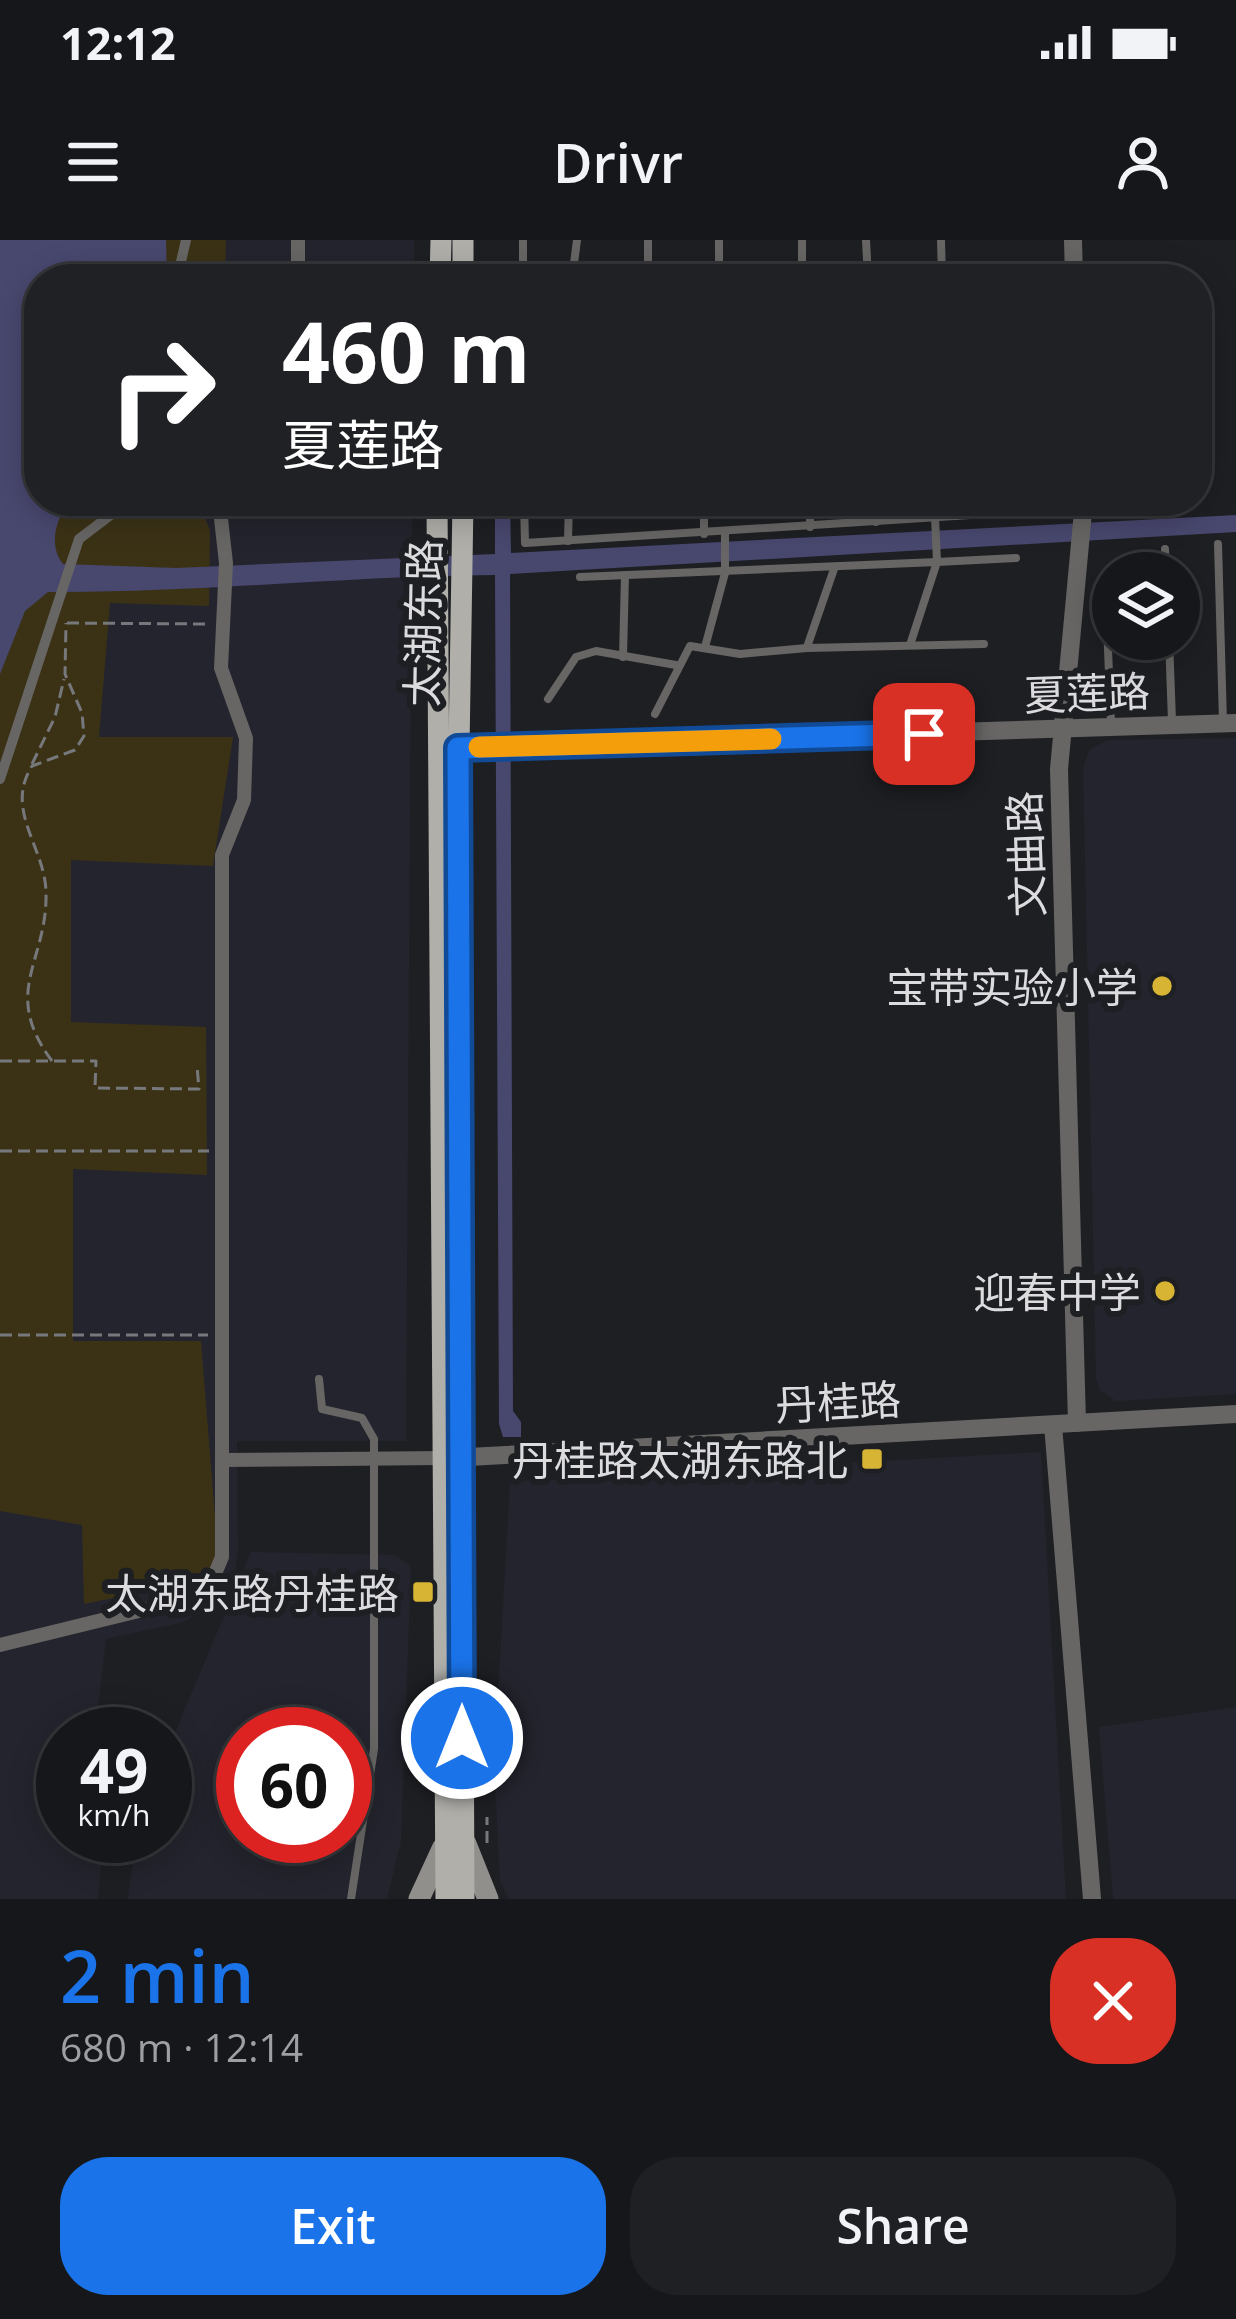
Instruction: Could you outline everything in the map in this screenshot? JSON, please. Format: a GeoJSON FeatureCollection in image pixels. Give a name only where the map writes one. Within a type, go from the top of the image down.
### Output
{"type":"FeatureCollection","features":[{"type":"Feature","properties":{"kind":"main road","name":"太湖东路"},"geometry":{"type":"LineString","coordinates":[[437,516],[448,748],[453,1826],[446,1899]]}},
{"type":"Feature","properties":{"kind":"main road","name":"太湖东路"},"geometry":{"type":"LineString","coordinates":[[448,748],[463,577],[463,516]]}},
{"type":"Feature","properties":{"kind":"main road","name":"太湖东路"},"geometry":{"type":"LineString","coordinates":[[453,1826],[464,1899]]}},
{"type":"Feature","properties":{"kind":"main road"},"geometry":{"type":"LineString","coordinates":[[419,1899],[453,1826]]}},
{"type":"Feature","properties":{"kind":"main road"},"geometry":{"type":"LineString","coordinates":[[453,1826],[488,1899]]}},
{"type":"Feature","properties":{"kind":"street"},"geometry":{"type":"LineString","coordinates":[[0,779],[72,562],[86,530],[107,516]]}},
{"type":"Feature","properties":{"kind":"street"},"geometry":{"type":"LineString","coordinates":[[0,1645],[205,1591],[222,1557],[223,855],[244,800],[246,738],[221,668],[226,562],[221,516]]}},
{"type":"Feature","properties":{"kind":"street","name":"文曲路"},"geometry":{"type":"LineString","coordinates":[[1077,1423],[1061,729],[1084,516]]}},
{"type":"Feature","properties":{"kind":"street","name":"夏莲路"},"geometry":{"type":"LineString","coordinates":[[448,748],[1229,723]]}},
{"type":"Feature","properties":{"kind":"street","name":"丹桂路"},"geometry":{"type":"LineString","coordinates":[[452,1458],[1236,1414]]}},
{"type":"Feature","properties":{"kind":"street"},"geometry":{"type":"LineString","coordinates":[[1053,1425],[1092,1899]]}},
{"type":"Feature","properties":{"kind":"street"},"geometry":{"type":"LineString","coordinates":[[223,1460],[452,1458]]}},
{"type":"Feature","properties":{"kind":"lane"},"geometry":{"type":"LineString","coordinates":[[524,516],[524,543],[725,536],[810,526],[936,522],[953,516]]}},
{"type":"Feature","properties":{"kind":"lane"},"geometry":{"type":"LineString","coordinates":[[568,541],[569,516]]}},
{"type":"Feature","properties":{"kind":"lane"},"geometry":{"type":"LineString","coordinates":[[704,516],[704,534]]}},
{"type":"Feature","properties":{"kind":"lane"},"geometry":{"type":"LineString","coordinates":[[810,516],[810,526]]}},
{"type":"Feature","properties":{"kind":"lane"},"geometry":{"type":"LineString","coordinates":[[876,516],[876,522]]}},
{"type":"Feature","properties":{"kind":"lane"},"geometry":{"type":"LineString","coordinates":[[910,645],[937,558],[936,522]]}},
{"type":"Feature","properties":{"kind":"lane"},"geometry":{"type":"LineString","coordinates":[[705,647],[725,567],[725,536]]}},
{"type":"Feature","properties":{"kind":"lane"},"geometry":{"type":"LineString","coordinates":[[1218,544],[1229,723]]}},
{"type":"Feature","properties":{"kind":"lane"},"geometry":{"type":"LineString","coordinates":[[580,577],[725,567],[834,569],[937,558],[1016,558]]}},
{"type":"Feature","properties":{"kind":"lane"},"geometry":{"type":"LineString","coordinates":[[807,648],[834,569]]}},
{"type":"Feature","properties":{"kind":"lane"},"geometry":{"type":"LineString","coordinates":[[623,657],[625,575]]}},
{"type":"Feature","properties":{"kind":"lane"},"geometry":{"type":"LineString","coordinates":[[655,714],[676,664],[690,646],[740,654],[984,644]]}},
{"type":"Feature","properties":{"kind":"lane"},"geometry":{"type":"LineString","coordinates":[[548,699],[576,656],[596,651],[676,664]]}},
{"type":"Feature","properties":{"kind":"lane"},"geometry":{"type":"LineString","coordinates":[[1108,660],[1111,727]]}},
{"type":"Feature","properties":{"kind":"lane"},"geometry":{"type":"LineString","coordinates":[[1170,660],[1172,725]]}},
{"type":"Feature","properties":{"kind":"lane"},"geometry":{"type":"LineString","coordinates":[[319,1379],[322,1409],[369,1423],[374,1458],[374,1749],[351,1899]]}},
{"type":"Feature","properties":{"kind":"path"},"geometry":{"type":"LineString","coordinates":[[50,623],[221,624]]}},
{"type":"Feature","properties":{"kind":"path"},"geometry":{"type":"LineString","coordinates":[[52,1060],[32,1028],[23,993],[46,895],[22,813],[22,789],[56,717],[65,674],[66,623]]}},
{"type":"Feature","properties":{"kind":"path"},"geometry":{"type":"LineString","coordinates":[[32,766],[75,750],[84,736],[82,713],[65,674]]}},
{"type":"Feature","properties":{"kind":"path"},"geometry":{"type":"LineString","coordinates":[[0,1060],[96,1061],[95,1088],[199,1089],[197,1066]]}},
{"type":"Feature","properties":{"kind":"path"},"geometry":{"type":"LineString","coordinates":[[0,1151],[223,1151]]}},
{"type":"Feature","properties":{"kind":"path"},"geometry":{"type":"LineString","coordinates":[[0,1336],[223,1335]]}},
{"type":"Feature","properties":{"kind":"shaded area"},"geometry":{"type":"Polygon","coordinates":[[[0,240],[166,240],[167,264],[24,264],[24,516],[60,516],[56,549],[63,564],[176,568],[495,554],[495,516],[510,516],[511,553],[1236,515],[1236,532],[510,574],[513,1411],[521,1422],[521,1437],[503,1437],[499,1424],[495,575],[48,592],[25,611],[0,674],[0,240]]]}},
{"type":"Feature","properties":{"kind":"shaded area"},"geometry":{"type":"Polygon","coordinates":[[[82,240],[226,240],[225,264],[45,264],[82,240]]]}},
{"type":"Feature","properties":{"kind":"shaded area"},"geometry":{"type":"Polygon","coordinates":[[[179,240],[414,240],[414,264],[174,264],[179,240]]]}},
{"type":"Feature","properties":{"kind":"shaded area"},"geometry":{"type":"Polygon","coordinates":[[[24,277],[24,516],[204,516],[210,530],[209,606],[110,603],[99,737],[233,737],[213,866],[71,860],[71,1022],[206,1027],[207,1175],[73,1169],[73,1341],[201,1341],[219,1567],[202,1580],[84,1604],[82,1525],[0,1511],[0,293],[24,277]]]}},
{"type":"Feature","properties":{"kind":"shaded area"},"geometry":{"type":"Polygon","coordinates":[[[90,516],[412,516],[406,1441],[237,1441],[238,1551],[233,1582],[219,1606],[180,1623],[106,1639],[98,1707],[36,1707],[36,1863],[101,1863],[98,1899],[0,1899],[0,1113],[90,516]]]}},
{"type":"Feature","properties":{"kind":"shaded area","name":"宝带实验小学"},"geometry":{"type":"Polygon","coordinates":[[[1236,738],[1236,1394],[1116,1401],[1100,1390],[1096,1378],[1083,768],[1089,750],[1107,740],[1236,738]]]}},
{"type":"Feature","properties":{"kind":"shaded area"},"geometry":{"type":"Polygon","coordinates":[[[1041,1452],[1066,1899],[509,1899],[500,1881],[494,1764],[510,1482],[1041,1452]]]}},
{"type":"Feature","properties":{"kind":"shaded area"},"geometry":{"type":"Polygon","coordinates":[[[251,1552],[395,1555],[411,1566],[401,1841],[387,1899],[128,1899],[133,1863],[192,1863],[192,1707],[186,1707],[251,1552]]]}},
{"type":"Feature","properties":{"kind":"shaded area"},"geometry":{"type":"Polygon","coordinates":[[[1236,1707],[1236,1899],[1113,1899],[1099,1727],[1236,1707]]]}},
{"type":"Feature","properties":{"kind":"slow traffic"},"geometry":{"type":"LineString","coordinates":[[479,747],[771,739]]}},
{"type":"Feature","properties":{"kind":"place","name":"宝带实验小学"},"geometry":{"type":"Point","coordinates":[1162,986]}},
{"type":"Feature","properties":{"kind":"place","name":"迎春中学"},"geometry":{"type":"Point","coordinates":[1165,1291]}},
{"type":"Feature","properties":{"kind":"place","name":"丹桂路太湖东路北"},"geometry":{"type":"Point","coordinates":[872,1459]}},
{"type":"Feature","properties":{"kind":"place","name":"太湖东路丹桂路"},"geometry":{"type":"Point","coordinates":[423,1592]}},
{"type":"Feature","properties":{"kind":"route"},"geometry":{"type":"LineString","coordinates":[[462,1738],[458,748],[924,734]]}}]}
